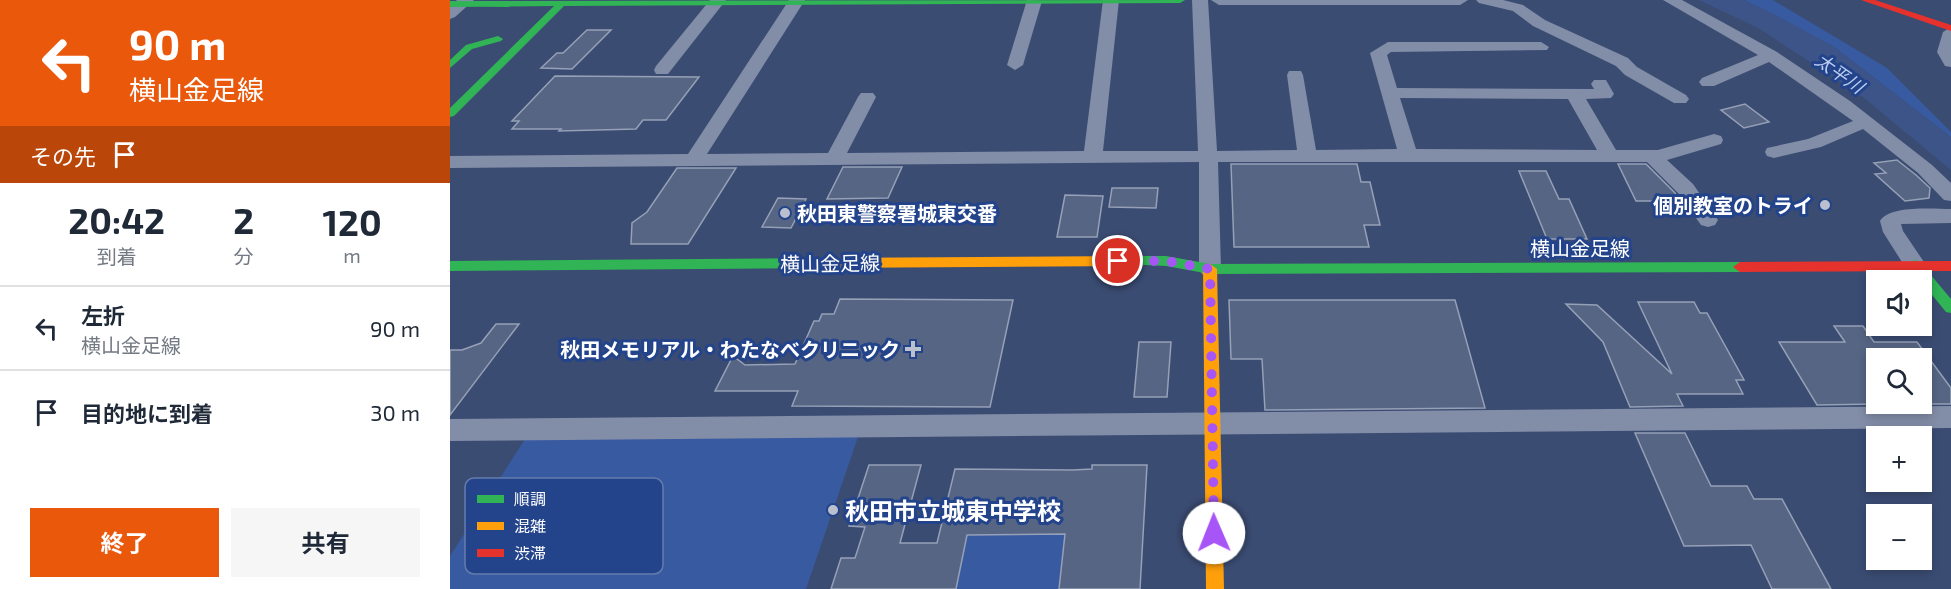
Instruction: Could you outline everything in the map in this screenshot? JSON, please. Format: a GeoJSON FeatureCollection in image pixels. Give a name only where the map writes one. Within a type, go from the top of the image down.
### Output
{"type":"FeatureCollection","features":[{"type":"Feature","properties":{"kind":"main road"},"geometry":{"type":"LineString","coordinates":[[457,5],[717,1],[1180,0]]}},
{"type":"Feature","properties":{"kind":"main road"},"geometry":{"type":"LineString","coordinates":[[1866,0],[1951,30]]}},
{"type":"Feature","properties":{"kind":"main road"},"geometry":{"type":"LineString","coordinates":[[520,19],[538,3]]}},
{"type":"Feature","properties":{"kind":"main road"},"geometry":{"type":"LineString","coordinates":[[450,114],[562,3]]}},
{"type":"Feature","properties":{"kind":"main road"},"geometry":{"type":"LineString","coordinates":[[450,125],[461,122],[549,34],[536,28]]}},
{"type":"Feature","properties":{"kind":"main road"},"geometry":{"type":"LineString","coordinates":[[498,33],[452,71],[469,47],[498,33]]}},
{"type":"Feature","properties":{"kind":"main road","name":"横山金足線"},"geometry":{"type":"LineString","coordinates":[[450,266],[756,268],[1166,261],[1210,269],[1951,266]]}},
{"type":"Feature","properties":{"kind":"main road"},"geometry":{"type":"LineString","coordinates":[[1915,265],[1951,308]]}},
{"type":"Feature","properties":{"kind":"main road"},"geometry":{"type":"LineString","coordinates":[[1210,269],[1215,589]]}},
{"type":"Feature","properties":{"kind":"main road","name":"横山金足線"},"geometry":{"type":"LineString","coordinates":[[1178,276],[1210,269]]}},
{"type":"Feature","properties":{"kind":"street"},"geometry":{"type":"LineString","coordinates":[[1093,157],[1111,0]]}},
{"type":"Feature","properties":{"kind":"street"},"geometry":{"type":"LineString","coordinates":[[1200,0],[1208,157],[1210,269]]}},
{"type":"Feature","properties":{"kind":"street"},"geometry":{"type":"LineString","coordinates":[[1219,0],[1460,0]]}},
{"type":"Feature","properties":{"kind":"street"},"geometry":{"type":"LineString","coordinates":[[1484,0],[1518,8],[1548,28],[1622,62],[1631,71],[1680,99]]}},
{"type":"Feature","properties":{"kind":"street"},"geometry":{"type":"LineString","coordinates":[[1671,0],[1771,56],[1844,105],[1925,169],[1951,195]]}},
{"type":"Feature","properties":{"kind":"street"},"geometry":{"type":"LineString","coordinates":[[662,70],[717,1]]}},
{"type":"Feature","properties":{"kind":"street"},"geometry":{"type":"LineString","coordinates":[[693,161],[796,1]]}},
{"type":"Feature","properties":{"kind":"street"},"geometry":{"type":"LineString","coordinates":[[1015,65],[1034,1]]}},
{"type":"Feature","properties":{"kind":"street"},"geometry":{"type":"LineString","coordinates":[[1951,30],[1945,52],[1951,62]]}},
{"type":"Feature","properties":{"kind":"street"},"geometry":{"type":"LineString","coordinates":[[1408,155],[1377,53],[1388,47],[1541,47]]}},
{"type":"Feature","properties":{"kind":"street"},"geometry":{"type":"LineString","coordinates":[[1708,82],[1771,56]]}},
{"type":"Feature","properties":{"kind":"street"},"geometry":{"type":"LineString","coordinates":[[1295,75],[1307,156]]}},
{"type":"Feature","properties":{"kind":"street"},"geometry":{"type":"LineString","coordinates":[[1389,93],[1605,94],[1600,84]]}},
{"type":"Feature","properties":{"kind":"street"},"geometry":{"type":"LineString","coordinates":[[1574,93],[1609,155]]}},
{"type":"Feature","properties":{"kind":"street"},"geometry":{"type":"LineString","coordinates":[[835,159],[867,97]]}},
{"type":"Feature","properties":{"kind":"street"},"geometry":{"type":"LineString","coordinates":[[1774,152],[1814,143],[1865,122]]}},
{"type":"Feature","properties":{"kind":"street"},"geometry":{"type":"LineString","coordinates":[[450,162],[1408,155],[1652,156],[1714,140]]}},
{"type":"Feature","properties":{"kind":"street"},"geometry":{"type":"LineString","coordinates":[[1652,156],[1686,189],[1708,220]]}},
{"type":"Feature","properties":{"kind":"street"},"geometry":{"type":"LineString","coordinates":[[1915,265],[1893,231],[1890,221],[1899,217],[1951,216]]}},
{"type":"Feature","properties":{"kind":"street"},"geometry":{"type":"LineString","coordinates":[[450,430],[1951,417]]}},
{"type":"Feature","properties":{"kind":"shaded area"},"geometry":{"type":"Polygon","coordinates":[[[1744,0],[1773,0],[1887,68],[1951,132],[1951,137],[1834,47],[1744,0]]]}},
{"type":"Feature","properties":{"kind":"shaded area"},"geometry":{"type":"Polygon","coordinates":[[[859,434],[806,589],[450,589],[450,556],[465,533],[465,574],[663,574],[663,478],[500,478],[527,436],[859,434]]]}},
{"type":"Feature","properties":{"kind":"shaded area"},"geometry":{"type":"Polygon","coordinates":[[[1065,534],[1059,589],[956,589],[962,559],[959,535],[1065,534]]]}},
{"type":"Feature","properties":{"kind":"water","name":"太平川"},"geometry":{"type":"Polygon","coordinates":[[[1699,0],[1744,0],[1834,47],[1951,137],[1951,170],[1863,97],[1760,29],[1699,0]]]}},
{"type":"Feature","properties":{"kind":"building"},"geometry":{"type":"Polygon","coordinates":[[[587,30],[611,30],[572,69],[541,68],[557,53],[563,53],[587,30]]]}},
{"type":"Feature","properties":{"kind":"building"},"geometry":{"type":"Polygon","coordinates":[[[555,76],[699,77],[666,120],[643,120],[636,129],[559,131],[561,129],[512,129],[519,121],[512,121],[555,76]]]}},
{"type":"Feature","properties":{"kind":"building"},"geometry":{"type":"Polygon","coordinates":[[[1745,104],[1769,122],[1744,128],[1721,110],[1745,104]]]}},
{"type":"Feature","properties":{"kind":"building"},"geometry":{"type":"Polygon","coordinates":[[[1897,160],[1930,188],[1929,198],[1905,201],[1875,174],[1886,173],[1874,163],[1897,160]]]}},
{"type":"Feature","properties":{"kind":"building"},"geometry":{"type":"Polygon","coordinates":[[[1231,164],[1357,164],[1361,182],[1370,182],[1380,225],[1364,225],[1369,247],[1234,247],[1231,164]]]}},
{"type":"Feature","properties":{"kind":"building"},"geometry":{"type":"Polygon","coordinates":[[[1618,164],[1646,164],[1675,193],[1679,201],[1671,201],[1674,207],[1655,206],[1652,201],[1636,201],[1618,164]]]}},
{"type":"Feature","properties":{"kind":"building"},"geometry":{"type":"Polygon","coordinates":[[[843,167],[902,167],[888,198],[827,199],[843,167]]]}},
{"type":"Feature","properties":{"kind":"building"},"geometry":{"type":"Polygon","coordinates":[[[677,168],[736,168],[688,244],[631,244],[632,223],[647,212],[677,168]]]}},
{"type":"Feature","properties":{"kind":"building"},"geometry":{"type":"Polygon","coordinates":[[[1519,171],[1546,171],[1559,199],[1569,199],[1587,239],[1547,239],[1519,171]]]}},
{"type":"Feature","properties":{"kind":"building"},"geometry":{"type":"Polygon","coordinates":[[[1112,188],[1158,188],[1156,208],[1109,207],[1112,188]]]}},
{"type":"Feature","properties":{"kind":"building"},"geometry":{"type":"Polygon","coordinates":[[[1065,195],[1103,196],[1097,237],[1057,237],[1065,195]]]}},
{"type":"Feature","properties":{"kind":"building","name":"秋田東警察署城東交番"},"geometry":{"type":"Polygon","coordinates":[[[778,198],[806,199],[791,228],[762,227],[778,198]]]}},
{"type":"Feature","properties":{"kind":"building","name":"秋田メモリアル・わたなべクリニック"},"geometry":{"type":"Polygon","coordinates":[[[840,299],[1013,300],[990,407],[792,406],[798,391],[715,391],[733,356],[745,365],[795,364],[814,321],[819,321],[822,314],[834,314],[840,299]]]}},
{"type":"Feature","properties":{"kind":"building"},"geometry":{"type":"Polygon","coordinates":[[[1229,300],[1455,300],[1485,408],[1265,410],[1262,359],[1231,359],[1229,300]]]}},
{"type":"Feature","properties":{"kind":"building"},"geometry":{"type":"Polygon","coordinates":[[[1638,302],[1694,302],[1700,313],[1707,313],[1744,380],[1736,380],[1743,394],[1677,394],[1683,406],[1630,407],[1603,342],[1566,304],[1597,305],[1672,374],[1638,302]]]}},
{"type":"Feature","properties":{"kind":"building"},"geometry":{"type":"Polygon","coordinates":[[[496,324],[519,324],[450,415],[450,350],[462,350],[481,343],[496,324]]]}},
{"type":"Feature","properties":{"kind":"building"},"geometry":{"type":"Polygon","coordinates":[[[1834,326],[1863,326],[1866,336],[1870,336],[1874,342],[1917,342],[1921,348],[1866,348],[1866,404],[1817,405],[1779,342],[1845,342],[1834,326]]]}},
{"type":"Feature","properties":{"kind":"building"},"geometry":{"type":"Polygon","coordinates":[[[1139,342],[1171,342],[1167,397],[1134,397],[1139,342]]]}},
{"type":"Feature","properties":{"kind":"building"},"geometry":{"type":"Polygon","coordinates":[[[1932,362],[1951,388],[1951,404],[1932,404],[1932,362]]]}},
{"type":"Feature","properties":{"kind":"building"},"geometry":{"type":"Polygon","coordinates":[[[1635,433],[1685,433],[1711,486],[1747,486],[1754,499],[1782,499],[1831,589],[1772,589],[1751,545],[1684,546],[1635,433]]]}},
{"type":"Feature","properties":{"kind":"building","name":"秋田市立城東中学校"},"geometry":{"type":"Polygon","coordinates":[[[869,465],[921,465],[900,543],[937,543],[955,469],[1073,470],[1092,469],[1092,465],[1147,465],[1140,589],[1059,589],[1065,534],[967,535],[956,589],[831,589],[841,558],[855,558],[865,527],[849,526],[869,465]]]}},
{"type":"Feature","properties":{"kind":"traffic: fast"},"geometry":{"type":"LineString","coordinates":[[450,114],[565,0]]}},
{"type":"Feature","properties":{"kind":"traffic: fast"},"geometry":{"type":"LineString","coordinates":[[450,4],[1180,0]]}},
{"type":"Feature","properties":{"kind":"traffic: fast"},"geometry":{"type":"LineString","coordinates":[[450,65],[469,47],[498,39]]}},
{"type":"Feature","properties":{"kind":"traffic: fast"},"geometry":{"type":"LineString","coordinates":[[1130,261],[1166,261],[1210,269],[1740,267]]}},
{"type":"Feature","properties":{"kind":"traffic: fast"},"geometry":{"type":"LineString","coordinates":[[450,266],[821,263]]}},
{"type":"Feature","properties":{"kind":"traffic: fast"},"geometry":{"type":"LineString","coordinates":[[1915,265],[1951,308]]}},
{"type":"Feature","properties":{"kind":"traffic: slow"},"geometry":{"type":"LineString","coordinates":[[821,263],[1130,261]]}},
{"type":"Feature","properties":{"kind":"traffic: slow"},"geometry":{"type":"LineString","coordinates":[[1210,269],[1215,589]]}},
{"type":"Feature","properties":{"kind":"traffic: jam"},"geometry":{"type":"LineString","coordinates":[[1866,0],[1951,28]]}},
{"type":"Feature","properties":{"kind":"traffic: jam"},"geometry":{"type":"LineString","coordinates":[[1740,267],[1951,266]]}},
{"type":"Feature","properties":{"kind":"place","name":"個別教室のトライ"},"geometry":{"type":"Point","coordinates":[1825,205]}},
{"type":"Feature","properties":{"kind":"place","name":"秋田東警察署城東交番"},"geometry":{"type":"Point","coordinates":[785,213]}},
{"type":"Feature","properties":{"kind":"place","name":"秋田メモリアル・わたなべクリニック"},"geometry":{"type":"Point","coordinates":[913,349]}},
{"type":"Feature","properties":{"kind":"place","name":"秋田市立城東中学校"},"geometry":{"type":"Point","coordinates":[833,510]}},
{"type":"Feature","properties":{"kind":"route"},"geometry":{"type":"LineString","coordinates":[[1118,261],[1166,261],[1210,269],[1214,533]]}}]}
